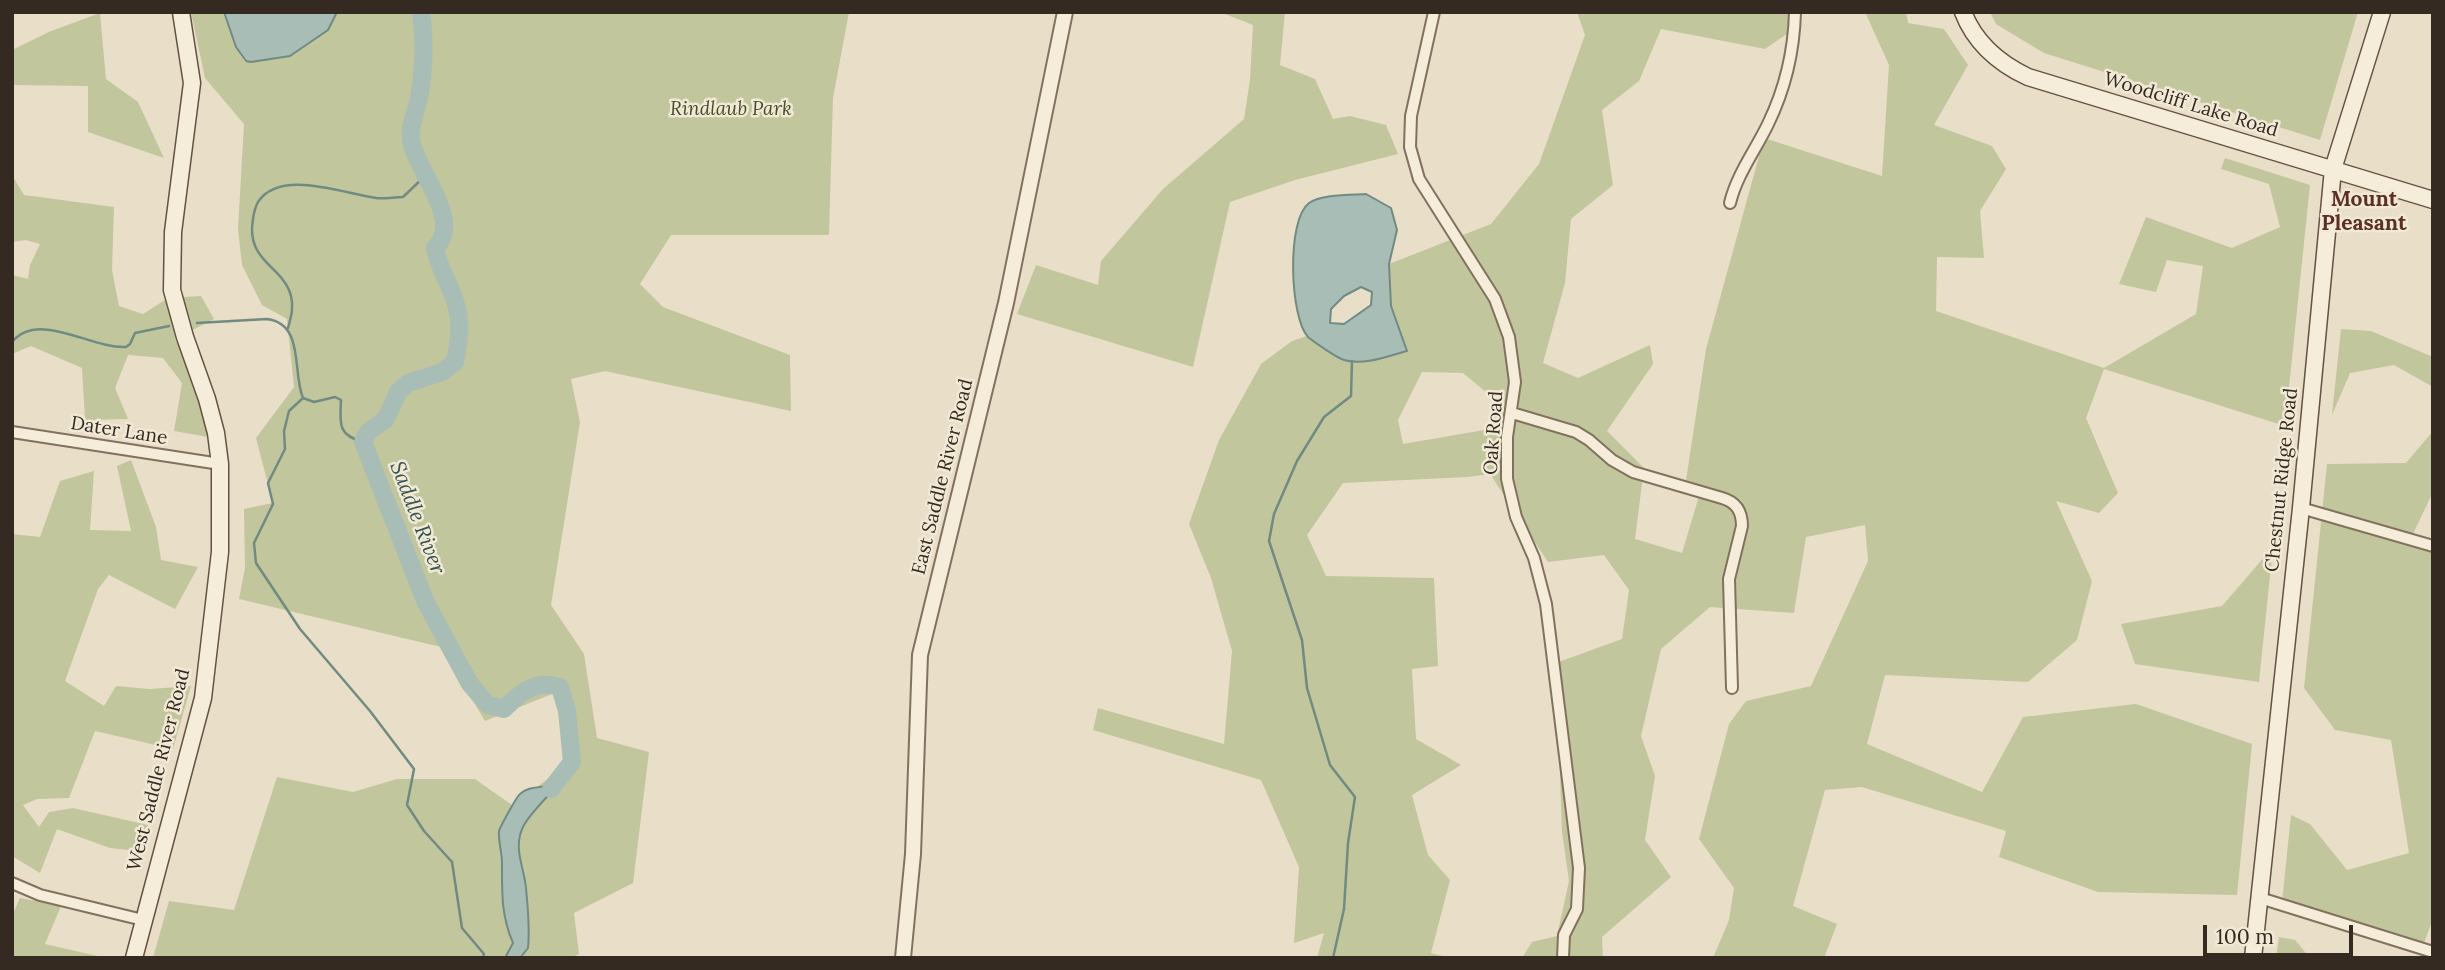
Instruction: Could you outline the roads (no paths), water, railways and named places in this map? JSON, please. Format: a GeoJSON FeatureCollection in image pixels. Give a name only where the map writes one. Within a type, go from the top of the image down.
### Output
{"type":"FeatureCollection","features":[{"type":"Feature","properties":{"kind":"main road","name":"West Saddle River Road"},"geometry":{"type":"LineString","coordinates":[[134,958],[203,698],[220,552],[220,464],[208,399],[185,337],[172,290],[173,232],[192,83],[181,12]]}},
{"type":"Feature","properties":{"kind":"main road","name":"Woodcliff Lake Road"},"geometry":{"type":"LineString","coordinates":[[1963,12],[1985,48],[2005,65],[2028,77],[2433,200]]}},
{"type":"Feature","properties":{"kind":"main road","name":"Chestnut Ridge Road"},"geometry":{"type":"LineString","coordinates":[[2253,958],[2301,508],[2333,170],[2382,12]]}},
{"type":"Feature","properties":{"kind":"street","name":"East Saddle River Road"},"geometry":{"type":"LineString","coordinates":[[902,958],[912,854],[920,655],[1006,303],[1065,12]]}},
{"type":"Feature","properties":{"kind":"street","name":"Oak Road"},"geometry":{"type":"LineString","coordinates":[[1434,12],[1411,116],[1410,147],[1423,186],[1494,299],[1503,319],[1513,360],[1512,413],[1507,437],[1507,479],[1516,517],[1534,558],[1546,604],[1578,868],[1577,909],[1564,935],[1563,958]]}},
{"type":"Feature","properties":{"kind":"street"},"geometry":{"type":"LineString","coordinates":[[1730,203],[1736,181],[1768,125],[1777,103],[1792,48],[1795,12]]}},
{"type":"Feature","properties":{"kind":"street"},"geometry":{"type":"LineString","coordinates":[[1512,413],[1576,432],[1612,460],[1633,472],[1735,504],[1742,518],[1729,579],[1732,688]]}},
{"type":"Feature","properties":{"kind":"street","name":"Dater Lane"},"geometry":{"type":"LineString","coordinates":[[12,432],[220,464]]}},
{"type":"Feature","properties":{"kind":"street"},"geometry":{"type":"LineString","coordinates":[[2301,508],[2433,545]]}},
{"type":"Feature","properties":{"kind":"street"},"geometry":{"type":"LineString","coordinates":[[12,883],[40,895],[143,920]]}},
{"type":"Feature","properties":{"kind":"street"},"geometry":{"type":"LineString","coordinates":[[2260,898],[2433,952]]}},
{"type":"Feature","properties":{"kind":"water"},"geometry":{"type":"Polygon","coordinates":[[[224,12],[337,12],[328,30],[290,56],[251,62],[246,61],[236,47],[224,12]]]}},
{"type":"Feature","properties":{"kind":"water"},"geometry":{"type":"Polygon","coordinates":[[[1366,194],[1391,208],[1397,230],[1389,264],[1391,306],[1407,351],[1376,360],[1352,362],[1326,350],[1308,337],[1302,326],[1294,291],[1294,248],[1302,213],[1309,203],[1328,196],[1366,194]],[[1361,287],[1344,296],[1331,309],[1330,323],[1344,324],[1371,305],[1372,292],[1361,287]]]}},
{"type":"Feature","properties":{"kind":"water"},"geometry":{"type":"Polygon","coordinates":[[[559,767],[570,771],[529,818],[519,841],[529,926],[528,948],[520,958],[505,958],[513,943],[503,904],[499,831],[520,794],[554,782],[559,767]]]}},
{"type":"Feature","properties":{"kind":"waterway","name":"Saddle River"},"geometry":{"type":"LineString","coordinates":[[421,12],[423,66],[411,140],[441,210],[444,224],[442,237],[435,248],[457,309],[458,347],[455,362],[442,372],[408,383],[398,392],[386,419],[368,432],[363,442],[426,603],[470,684],[488,705],[504,709],[522,693],[536,686],[560,687],[567,711],[572,762],[551,789]]}},
{"type":"Feature","properties":{"kind":"waterway"},"geometry":{"type":"LineString","coordinates":[[288,328],[291,296],[282,278],[262,258],[253,240],[253,218],[258,202],[268,192],[281,186],[297,185],[376,198],[403,197],[425,176]]}},
{"type":"Feature","properties":{"kind":"waterway"},"geometry":{"type":"LineString","coordinates":[[197,323],[267,319],[279,323],[292,339],[303,398],[314,402],[335,397],[341,400],[340,415],[344,432],[363,442]]}},
{"type":"Feature","properties":{"kind":"waterway"},"geometry":{"type":"LineString","coordinates":[[12,342],[23,333],[51,330],[97,343],[126,347],[135,333],[169,326]]}},
{"type":"Feature","properties":{"kind":"waterway"},"geometry":{"type":"LineString","coordinates":[[1333,958],[1344,909],[1348,843],[1355,797],[1330,765],[1307,688],[1302,640],[1269,541],[1274,514],[1297,461],[1324,417],[1351,396],[1352,361]]}},
{"type":"Feature","properties":{"kind":"waterway"},"geometry":{"type":"LineString","coordinates":[[303,398],[289,411],[284,431],[285,449],[268,483],[273,504],[254,543],[256,563],[300,629],[370,711],[414,769],[407,805],[424,831],[452,862],[462,928],[484,954],[483,958]]}},
{"type":"Feature","properties":{"kind":"district","name":"Mount Pleasant"},"geometry":{"type":"Point","coordinates":[2364,212]}},
{"type":"Feature","properties":{"kind":"park label","name":"Rindlaub Park"},"geometry":{"type":"Point","coordinates":[731,110]}}]}
